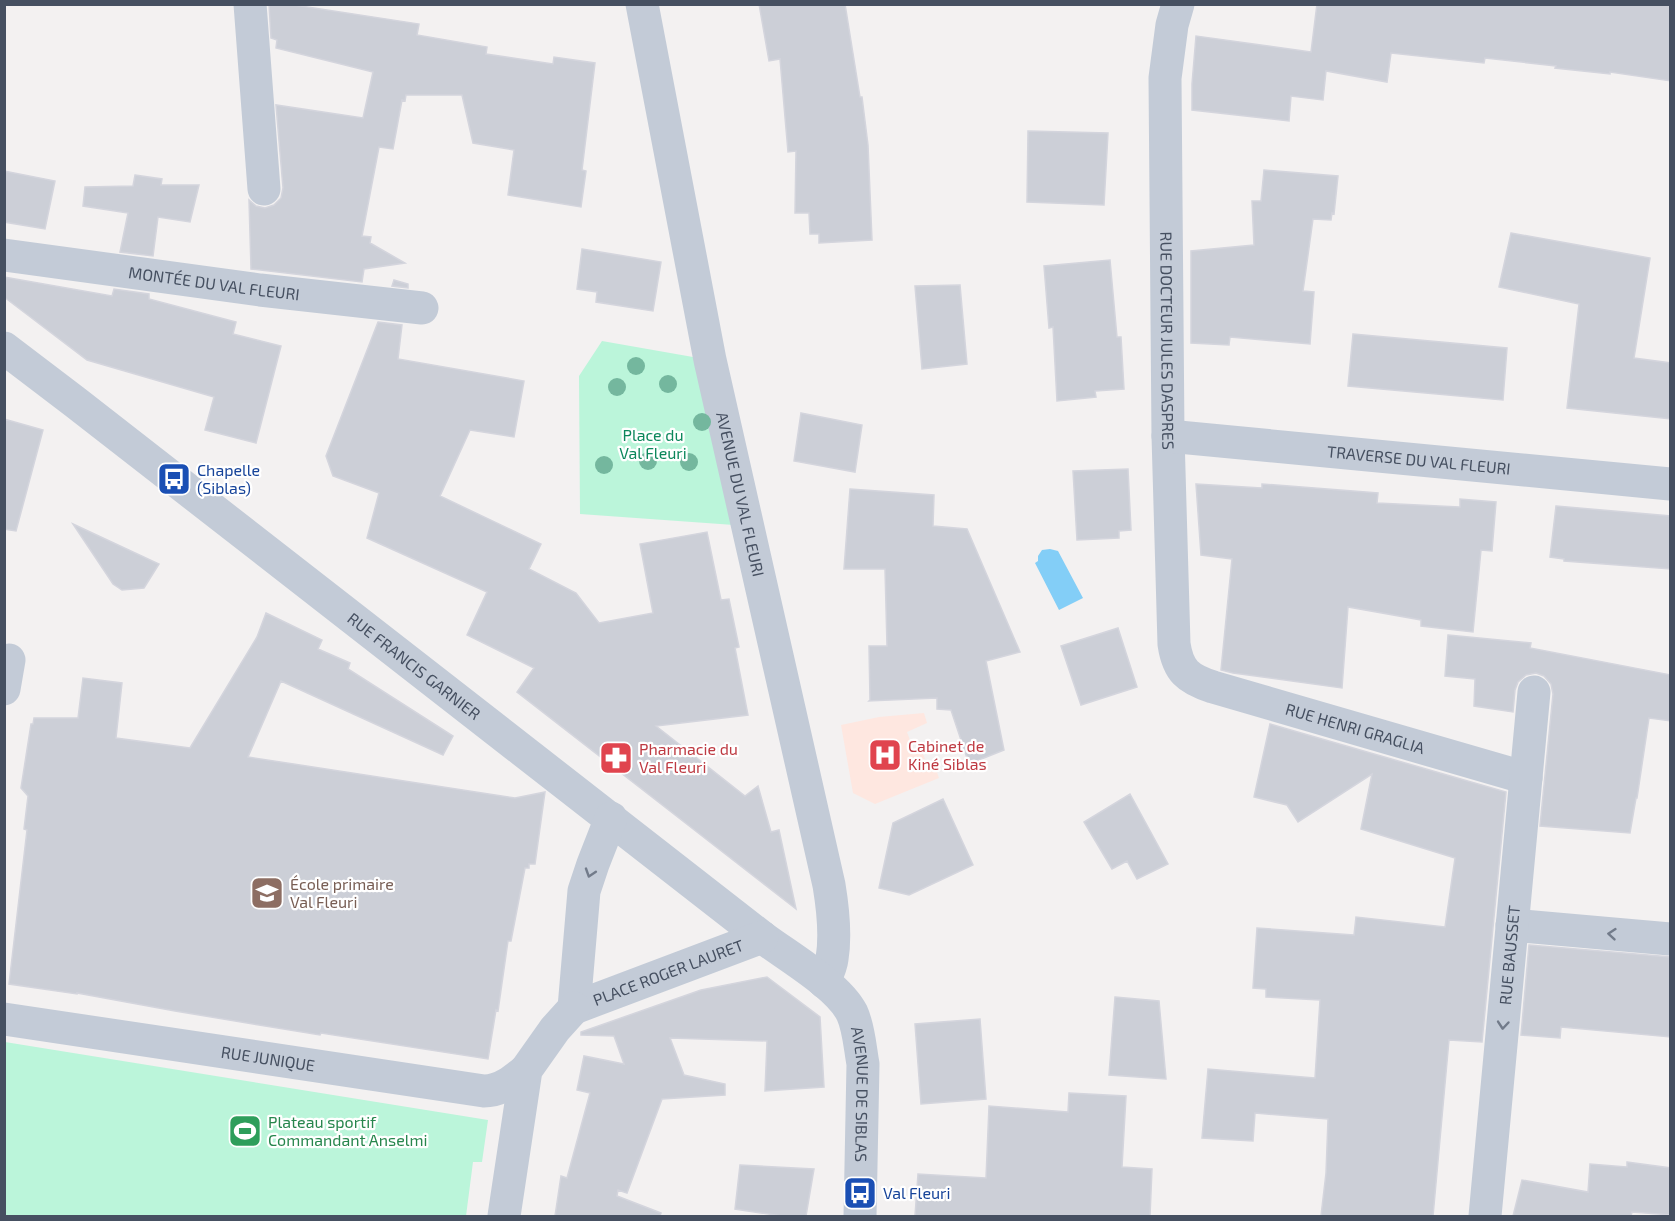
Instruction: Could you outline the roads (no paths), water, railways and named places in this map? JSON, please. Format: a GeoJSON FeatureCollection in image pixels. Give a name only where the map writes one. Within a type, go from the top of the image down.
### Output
{"type":"FeatureCollection","features":[{"type":"Feature","properties":{"kind":"street"},"geometry":{"type":"LineString","coordinates":[[250,4],[264,189]]}},
{"type":"Feature","properties":{"kind":"street","name":"AVENUE DU VAL FLEURI"},"geometry":{"type":"LineString","coordinates":[[642,4],[710,360],[829,885],[833,943],[832,961],[824,982]]}},
{"type":"Feature","properties":{"kind":"street","name":"RUE DOCTEUR JULES DASPRES"},"geometry":{"type":"LineString","coordinates":[[1178,4],[1172,25],[1165,78],[1168,436],[1174,644],[1178,661],[1186,674]]}},
{"type":"Feature","properties":{"kind":"street","name":"MONTÉE DU VAL FLEURI"},"geometry":{"type":"LineString","coordinates":[[4,255],[260,290],[422,308]]}},
{"type":"Feature","properties":{"kind":"street","name":"RUE FRANCIS GARNIER"},"geometry":{"type":"LineString","coordinates":[[4,348],[762,937],[824,982]]}},
{"type":"Feature","properties":{"kind":"street","name":"TRAVERSE DU VAL FLEURI"},"geometry":{"type":"LineString","coordinates":[[1168,436],[1671,484]]}},
{"type":"Feature","properties":{"kind":"street","name":"RUE HENRI GRAGLIA"},"geometry":{"type":"LineString","coordinates":[[1186,674],[1200,683],[1213,687],[1526,778]]}},
{"type":"Feature","properties":{"kind":"street","name":"RUE BAUSSET"},"geometry":{"type":"LineString","coordinates":[[1485,1216],[1534,692]]}},
{"type":"Feature","properties":{"kind":"street","name":"PLACE ROGER LAURET"},"geometry":{"type":"LineString","coordinates":[[573,1008],[584,891],[611,818]]}},
{"type":"Feature","properties":{"kind":"street"},"geometry":{"type":"LineString","coordinates":[[1512,925],[1671,939]]}},
{"type":"Feature","properties":{"kind":"street","name":"PLACE ROGER LAURET"},"geometry":{"type":"LineString","coordinates":[[504,1216],[526,1070],[573,1008],[762,937]]}},
{"type":"Feature","properties":{"kind":"street","name":"AVENUE DE SIBLAS"},"geometry":{"type":"LineString","coordinates":[[824,982],[852,1013],[861,1053],[863,1082],[860,1216]]}},
{"type":"Feature","properties":{"kind":"street","name":"RUE JUNIQUE"},"geometry":{"type":"LineString","coordinates":[[4,1019],[484,1091],[496,1090],[526,1070]]}},
{"type":"Feature","properties":{"kind":"water"},"geometry":{"type":"Polygon","coordinates":[[[1042,550],[1058,551],[1083,598],[1059,610],[1035,563],[1042,550]]]}},
{"type":"Feature","properties":{"kind":"place","name":"Chapelle (Siblas)"},"geometry":{"type":"Point","coordinates":[174,479]}},
{"type":"Feature","properties":{"kind":"place","name":"Cabinet de Kiné Siblas"},"geometry":{"type":"Point","coordinates":[885,755]}},
{"type":"Feature","properties":{"kind":"place","name":"Pharmacie du Val Fleuri"},"geometry":{"type":"Point","coordinates":[616,758]}},
{"type":"Feature","properties":{"kind":"place","name":"École primaire Val Fleuri"},"geometry":{"type":"Point","coordinates":[267,893]}},
{"type":"Feature","properties":{"kind":"place","name":"Plateau sportif Commandant Anselmi"},"geometry":{"type":"Point","coordinates":[245,1131]}},
{"type":"Feature","properties":{"kind":"place","name":"Val Fleuri"},"geometry":{"type":"Point","coordinates":[860,1193]}},
{"type":"Feature","properties":{"kind":"park label","name":"Place du Val Fleuri"},"geometry":{"type":"Point","coordinates":[653,444]}}]}
